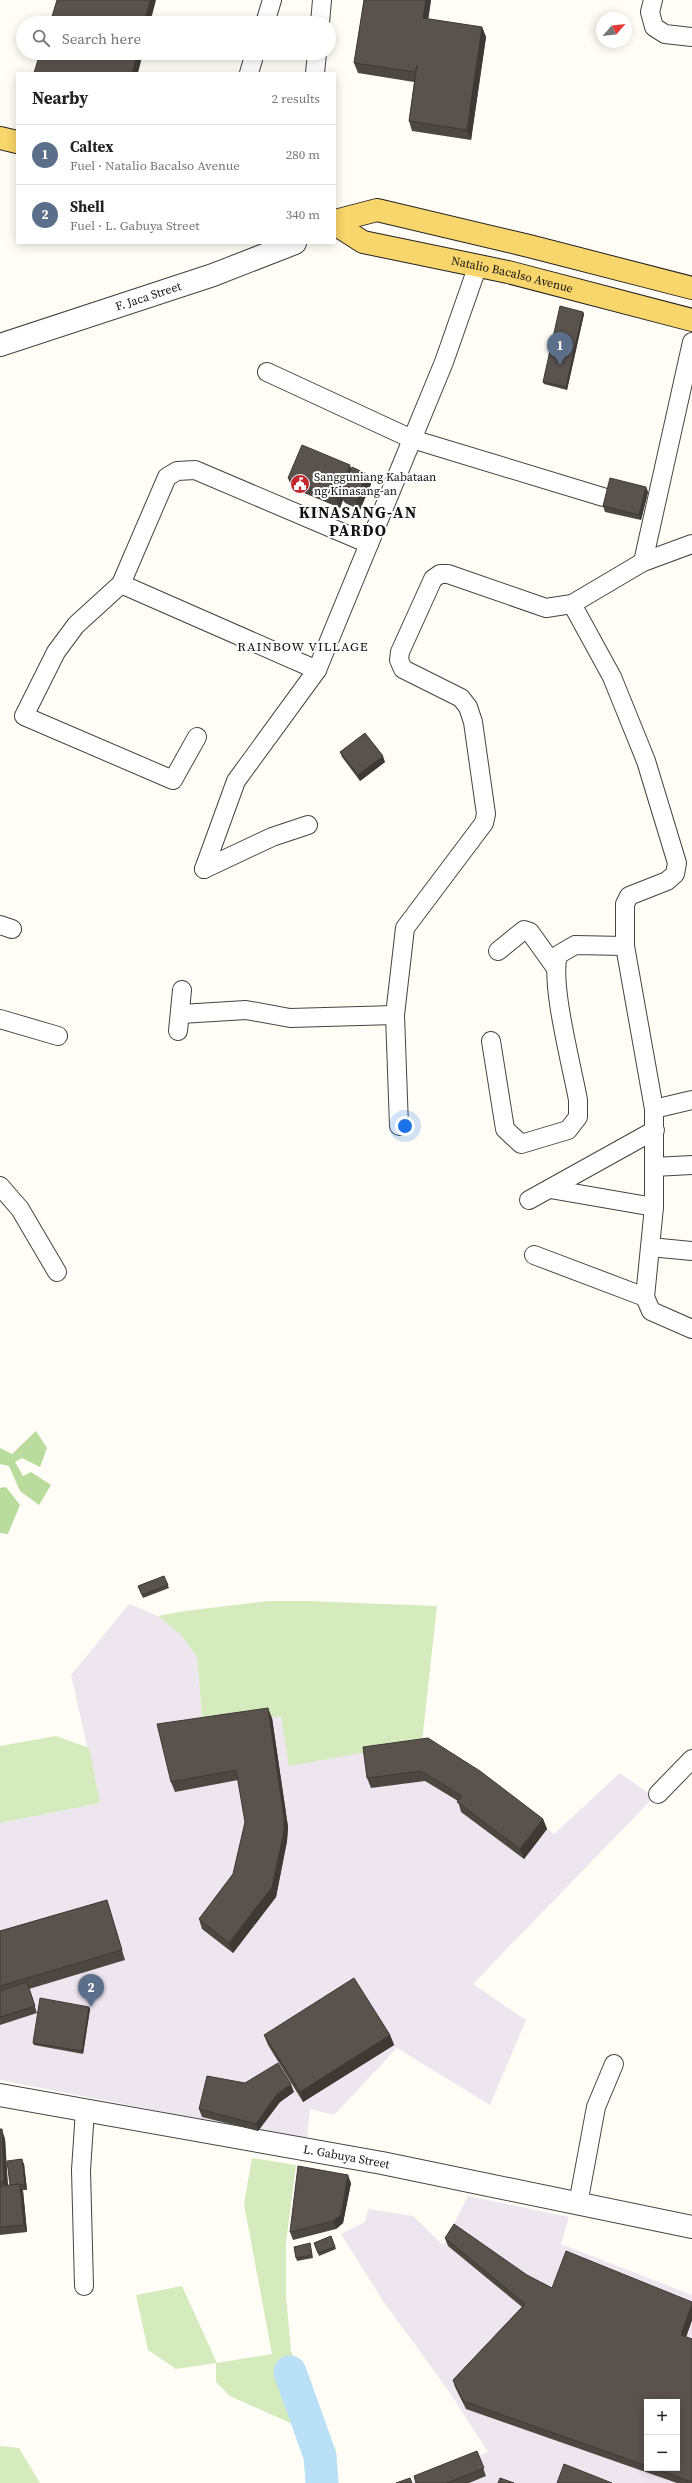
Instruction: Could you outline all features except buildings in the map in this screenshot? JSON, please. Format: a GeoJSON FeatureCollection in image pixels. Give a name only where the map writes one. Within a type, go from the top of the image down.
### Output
{"type":"FeatureCollection","features":[{"type":"Feature","properties":{"kind":"main road"},"geometry":{"type":"LineString","coordinates":[[0,138],[16,142]]}},
{"type":"Feature","properties":{"kind":"main road","name":"Natalio Bacalso Avenue"},"geometry":{"type":"LineString","coordinates":[[336,222],[377,210],[529,246],[692,288]]}},
{"type":"Feature","properties":{"kind":"main road","name":"Natalio Bacalso Avenue"},"geometry":{"type":"LineString","coordinates":[[336,223],[363,242],[478,265],[692,320]]}},
{"type":"Feature","properties":{"kind":"street"},"geometry":{"type":"LineString","coordinates":[[267,16],[272,0]]}},
{"type":"Feature","properties":{"kind":"street"},"geometry":{"type":"LineString","coordinates":[[321,16],[322,0]]}},
{"type":"Feature","properties":{"kind":"street"},"geometry":{"type":"LineString","coordinates":[[654,0],[650,12],[654,27],[665,34],[692,37]]}},
{"type":"Feature","properties":{"kind":"street"},"geometry":{"type":"LineString","coordinates":[[249,72],[253,60]]}},
{"type":"Feature","properties":{"kind":"street"},"geometry":{"type":"LineString","coordinates":[[315,72],[316,60]]}},
{"type":"Feature","properties":{"kind":"street","name":"F. Jaca Street"},"geometry":{"type":"LineString","coordinates":[[0,345],[213,275],[292,244]]}},
{"type":"Feature","properties":{"kind":"street"},"geometry":{"type":"LineString","coordinates":[[308,825],[272,837],[204,869],[236,781],[317,670],[444,362],[478,265]]}},
{"type":"Feature","properties":{"kind":"street"},"geometry":{"type":"LineString","coordinates":[[643,562],[692,342]]}},
{"type":"Feature","properties":{"kind":"street"},"geometry":{"type":"LineString","coordinates":[[266,372],[412,439],[603,497]]}},
{"type":"Feature","properties":{"kind":"street"},"geometry":{"type":"LineString","coordinates":[[197,737],[173,780],[24,716],[56,652],[76,625],[121,584],[167,477],[177,471],[195,470],[369,544]]}},
{"type":"Feature","properties":{"kind":"street"},"geometry":{"type":"LineString","coordinates":[[399,1126],[395,1015],[405,928],[478,833],[486,814],[473,722],[468,707],[462,698],[403,669],[399,660],[400,652],[433,579],[440,574],[448,574],[546,608],[572,604],[643,562],[692,544]]}},
{"type":"Feature","properties":{"kind":"street"},"geometry":{"type":"LineString","coordinates":[[121,584],[317,670]]}},
{"type":"Feature","properties":{"kind":"street"},"geometry":{"type":"LineString","coordinates":[[572,604],[612,677],[646,761],[676,863],[675,874],[667,881],[629,896],[625,904],[625,946],[654,1109],[654,1207],[645,1297],[651,1311],[692,1329]]}},
{"type":"Feature","properties":{"kind":"street"},"geometry":{"type":"LineString","coordinates":[[491,1041],[506,1129],[511,1136],[521,1144],[568,1130],[578,1116],[578,1100],[554,967],[530,932],[524,930],[498,952]]}},
{"type":"Feature","properties":{"kind":"street"},"geometry":{"type":"LineString","coordinates":[[554,967],[558,955],[575,945],[625,946]]}},
{"type":"Feature","properties":{"kind":"street"},"geometry":{"type":"LineString","coordinates":[[178,1031],[181,1014],[182,990]]}},
{"type":"Feature","properties":{"kind":"street"},"geometry":{"type":"LineString","coordinates":[[181,1014],[246,1010],[290,1018],[395,1015]]}},
{"type":"Feature","properties":{"kind":"street"},"geometry":{"type":"LineString","coordinates":[[0,1019],[58,1036]]}},
{"type":"Feature","properties":{"kind":"street"},"geometry":{"type":"LineString","coordinates":[[654,1109],[692,1100]]}},
{"type":"Feature","properties":{"kind":"street"},"geometry":{"type":"LineString","coordinates":[[529,1200],[655,1130]]}},
{"type":"Feature","properties":{"kind":"street"},"geometry":{"type":"LineString","coordinates":[[654,1167],[692,1165]]}},
{"type":"Feature","properties":{"kind":"street"},"geometry":{"type":"LineString","coordinates":[[0,1186],[20,1209],[57,1272]]}},
{"type":"Feature","properties":{"kind":"street"},"geometry":{"type":"LineString","coordinates":[[550,1189],[654,1207]]}},
{"type":"Feature","properties":{"kind":"street"},"geometry":{"type":"LineString","coordinates":[[650,1247],[692,1251]]}},
{"type":"Feature","properties":{"kind":"street"},"geometry":{"type":"LineString","coordinates":[[534,1255],[645,1297]]}},
{"type":"Feature","properties":{"kind":"street"},"geometry":{"type":"LineString","coordinates":[[658,1794],[692,1759]]}},
{"type":"Feature","properties":{"kind":"street"},"geometry":{"type":"LineString","coordinates":[[578,2204],[594,2116],[614,2064]]}},
{"type":"Feature","properties":{"kind":"street","name":"L. Gabuya Street"},"geometry":{"type":"LineString","coordinates":[[0,2094],[382,2163],[692,2227]]}},
{"type":"Feature","properties":{"kind":"street"},"geometry":{"type":"LineString","coordinates":[[84,2286],[81,2170],[85,2110]]}},
{"type":"Feature","properties":{"kind":"shaded area"},"geometry":{"type":"Polygon","coordinates":[[[129,1604],[158,1616],[181,1635],[197,1657],[203,1728],[281,1716],[366,1752],[483,1777],[554,1834],[620,1773],[654,1797],[473,1984],[526,2020],[490,2105],[397,2048],[334,2115],[310,2109],[307,2140],[0,2080],[0,1823],[100,1803],[71,1675],[129,1604]]]}},
{"type":"Feature","properties":{"kind":"shaded area"},"geometry":{"type":"Polygon","coordinates":[[[468,2196],[569,2217],[561,2244],[692,2295],[692,2483],[409,2483],[488,2452],[448,2390],[383,2301],[341,2234],[365,2222],[368,2209],[413,2216],[443,2245],[468,2196]]]}},
{"type":"Feature","properties":{"kind":"green space"},"geometry":{"type":"Polygon","coordinates":[[[36,1431],[47,1448],[40,1467],[22,1458],[15,1462],[23,1476],[31,1472],[51,1485],[39,1505],[20,1491],[9,1466],[0,1464],[0,1448],[12,1454],[36,1431]]]}},
{"type":"Feature","properties":{"kind":"green space"},"geometry":{"type":"Polygon","coordinates":[[[6,1487],[20,1505],[8,1534],[0,1533],[0,1488],[6,1487]]]}},
{"type":"Feature","properties":{"kind":"green space"},"geometry":{"type":"Polygon","coordinates":[[[268,1601],[437,1606],[422,1742],[289,1766],[281,1716],[203,1728],[197,1657],[181,1635],[158,1616],[185,1611],[268,1601]]]}},
{"type":"Feature","properties":{"kind":"green space"},"geometry":{"type":"Polygon","coordinates":[[[56,1736],[89,1748],[100,1803],[0,1823],[0,1746],[56,1736]]]}},
{"type":"Feature","properties":{"kind":"green space"},"geometry":{"type":"Polygon","coordinates":[[[252,2158],[296,2165],[286,2243],[286,2296],[291,2350],[317,2423],[306,2430],[230,2396],[216,2382],[216,2363],[176,2369],[148,2350],[136,2295],[182,2286],[217,2363],[272,2354],[244,2204],[252,2158]]]}},
{"type":"Feature","properties":{"kind":"green space"},"geometry":{"type":"Polygon","coordinates":[[[0,2446],[19,2448],[40,2483],[0,2483],[0,2446]]]}},
{"type":"Feature","properties":{"kind":"waterway"},"geometry":{"type":"LineString","coordinates":[[290,2372],[320,2456],[322,2483]]}},
{"type":"Feature","properties":{"kind":"place","name":"Caltex"},"geometry":{"type":"Point","coordinates":[560,365]}},
{"type":"Feature","properties":{"kind":"place","name":"Sangguniang Kabataan ng Kinasang-an"},"geometry":{"type":"Point","coordinates":[300,484]}},
{"type":"Feature","properties":{"kind":"place","name":"Shell"},"geometry":{"type":"Point","coordinates":[91,2007]}},
{"type":"Feature","properties":{"kind":"district","name":"KINASANG-AN PARDO"},"geometry":{"type":"Point","coordinates":[358,521]}},
{"type":"Feature","properties":{"kind":"district","name":"RAINBOW VILLAGE"},"geometry":{"type":"Point","coordinates":[303,646]}}]}
